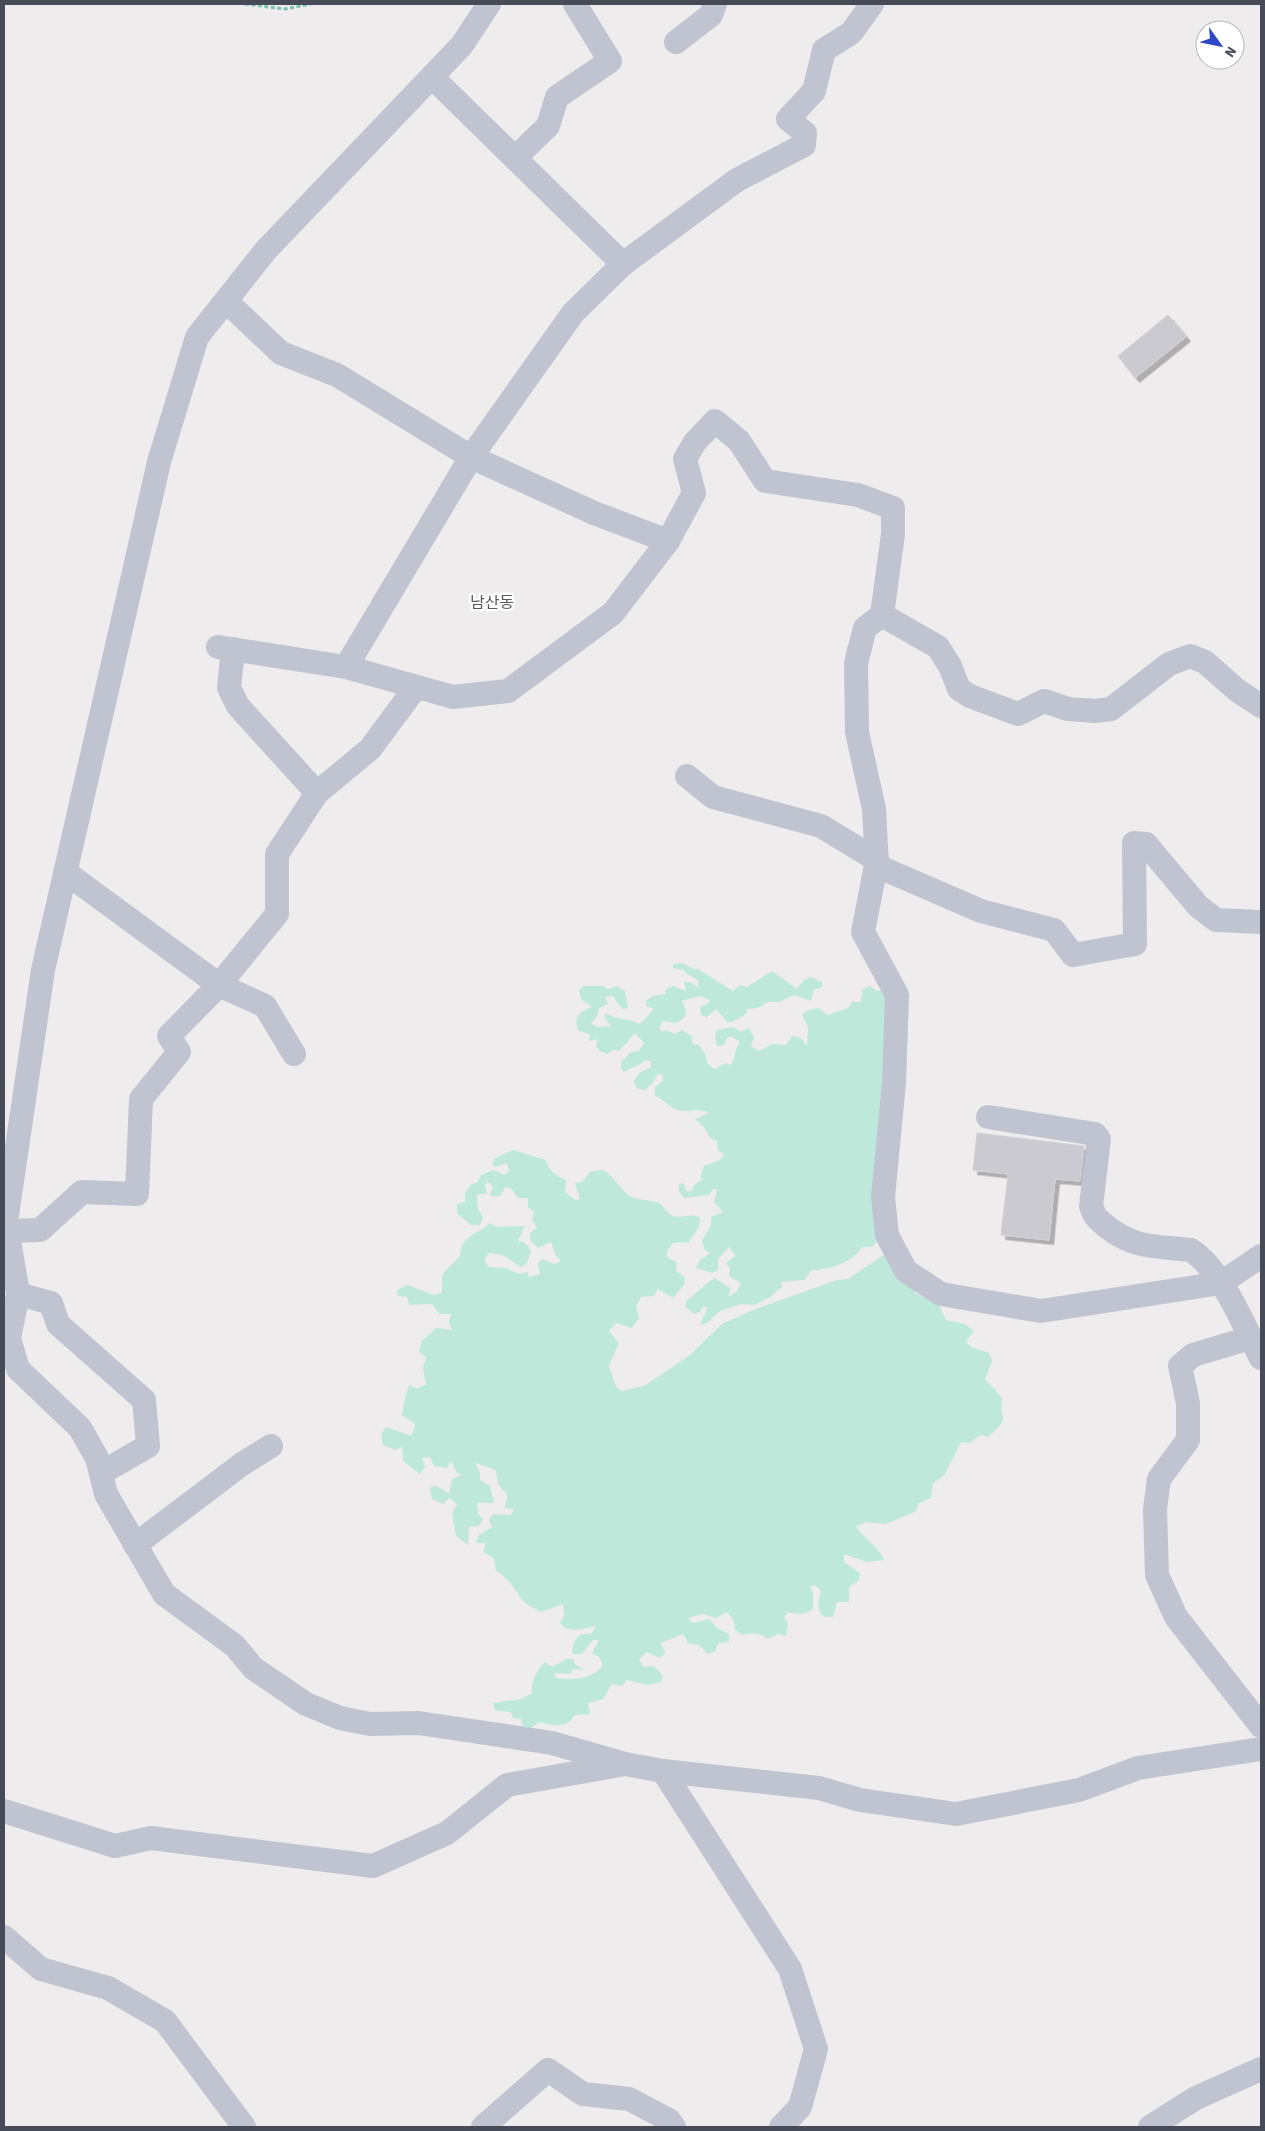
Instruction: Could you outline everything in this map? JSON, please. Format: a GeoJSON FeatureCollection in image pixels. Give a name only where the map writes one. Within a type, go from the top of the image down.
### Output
{"type":"FeatureCollection","features":[{"type":"Feature","properties":{"kind":"street"},"geometry":{"type":"LineString","coordinates":[[489,4],[462,45],[266,250],[197,337],[159,462],[43,970],[6,1222],[6,1233],[18,1294],[9,1338],[18,1369],[80,1428],[97,1458],[106,1494],[164,1594],[235,1646],[253,1668],[306,1704],[340,1718],[370,1724],[418,1723],[552,1743],[625,1764],[663,1772],[819,1788],[860,1800],[956,1814],[1079,1790],[1138,1768],[1261,1749]]}},
{"type":"Feature","properties":{"kind":"street"},"geometry":{"type":"LineString","coordinates":[[515,158],[548,126],[557,97],[610,61],[575,4]]}},
{"type":"Feature","properties":{"kind":"street"},"geometry":{"type":"LineString","coordinates":[[676,42],[711,14],[714,4]]}},
{"type":"Feature","properties":{"kind":"street"},"geometry":{"type":"LineString","coordinates":[[346,667],[472,457],[572,313],[623,264],[736,180],[804,144],[805,133],[788,119],[814,92],[824,50],[851,33],[872,4]]}},
{"type":"Feature","properties":{"kind":"street"},"geometry":{"type":"LineString","coordinates":[[432,77],[623,264]]}},
{"type":"Feature","properties":{"kind":"street"},"geometry":{"type":"LineString","coordinates":[[226,302],[281,352],[337,374],[472,457],[594,513],[668,541]]}},
{"type":"Feature","properties":{"kind":"street"},"geometry":{"type":"LineString","coordinates":[[317,793],[238,706],[229,688],[226,648],[346,667],[453,697],[508,692],[613,613],[668,541],[694,493],[685,459],[695,442],[715,422],[739,441],[765,481],[858,495],[893,508],[893,534],[882,615],[865,628],[856,663],[857,732],[874,809],[877,866],[980,911],[1054,930],[1074,955],[1135,944],[1134,843],[1146,844],[1198,906],[1216,920],[1261,922]]}},
{"type":"Feature","properties":{"kind":"street"},"geometry":{"type":"LineString","coordinates":[[882,615],[938,647],[950,666],[959,689],[970,696],[1018,714],[1044,701],[1068,709],[1095,711],[1111,709],[1169,664],[1190,656],[1205,662],[1238,691],[1261,706]]}},
{"type":"Feature","properties":{"kind":"street"},"geometry":{"type":"LineString","coordinates":[[6,1233],[40,1230],[82,1192],[137,1194],[141,1100],[179,1052],[169,1036],[219,984],[277,914],[277,854],[317,793],[370,749],[416,687]]}},
{"type":"Feature","properties":{"kind":"street"},"geometry":{"type":"LineString","coordinates":[[688,776],[713,797],[821,826],[877,860]]}},
{"type":"Feature","properties":{"kind":"street"},"geometry":{"type":"LineString","coordinates":[[877,860],[863,932],[897,995],[894,1083],[883,1197],[888,1235],[906,1271],[941,1294],[1041,1311],[1221,1283],[1261,1256]]}},
{"type":"Feature","properties":{"kind":"street"},"geometry":{"type":"LineString","coordinates":[[65,872],[219,984],[265,1006],[294,1054]]}},
{"type":"Feature","properties":{"kind":"street"},"geometry":{"type":"LineString","coordinates":[[988,1117],[1095,1134],[1099,1139],[1091,1206],[1093,1216],[1122,1239],[1132,1243],[1192,1250],[1198,1254],[1221,1283],[1256,1348],[1193,1355],[1180,1366],[1188,1403],[1188,1440],[1159,1479],[1155,1509],[1157,1575],[1176,1617],[1261,1726]]}},
{"type":"Feature","properties":{"kind":"street"},"geometry":{"type":"LineString","coordinates":[[18,1294],[51,1303],[58,1324],[144,1400],[148,1446],[101,1473]]}},
{"type":"Feature","properties":{"kind":"street"},"geometry":{"type":"LineString","coordinates":[[135,1545],[242,1464],[271,1446]]}},
{"type":"Feature","properties":{"kind":"street"},"geometry":{"type":"LineString","coordinates":[[4,1810],[115,1846],[151,1838],[373,1866],[447,1833],[507,1785],[625,1764]]}},
{"type":"Feature","properties":{"kind":"street"},"geometry":{"type":"LineString","coordinates":[[663,1772],[790,1969],[816,2049],[800,2107],[781,2127]]}},
{"type":"Feature","properties":{"kind":"street"},"geometry":{"type":"LineString","coordinates":[[4,1937],[41,1969],[108,1988],[165,2021],[244,2127]]}},
{"type":"Feature","properties":{"kind":"street"},"geometry":{"type":"LineString","coordinates":[[1150,2127],[1196,2098],[1261,2069]]}},
{"type":"Feature","properties":{"kind":"street"},"geometry":{"type":"LineString","coordinates":[[483,2127],[548,2070],[583,2094],[629,2099],[669,2120],[674,2127]]}},
{"type":"Feature","properties":{"kind":"path"},"geometry":{"type":"LineString","coordinates":[[246,4],[285,9],[310,4]]}},
{"type":"Feature","properties":{"kind":"green space"},"geometry":{"type":"Polygon","coordinates":[[[683,963],[693,969],[698,969],[733,991],[740,985],[747,987],[772,971],[797,989],[803,981],[810,977],[822,982],[822,987],[814,990],[811,1001],[794,995],[779,1002],[768,1002],[758,1008],[748,1009],[746,1014],[732,1022],[727,1022],[716,1009],[707,1017],[701,1015],[700,1008],[711,1001],[700,996],[682,1001],[686,1010],[685,1017],[676,1023],[663,1021],[659,1028],[662,1032],[666,1030],[675,1034],[682,1030],[692,1036],[693,1045],[699,1045],[706,1056],[707,1063],[714,1069],[726,1063],[731,1065],[740,1042],[731,1036],[726,1039],[724,1045],[717,1046],[715,1037],[717,1030],[733,1027],[741,1032],[749,1028],[754,1038],[751,1046],[759,1051],[772,1044],[786,1045],[792,1036],[801,1038],[807,1046],[808,1027],[802,1015],[806,1011],[818,1008],[828,1015],[848,1008],[852,1002],[861,1002],[862,990],[870,986],[877,991],[883,990],[891,995],[882,1242],[877,1242],[872,1247],[862,1247],[853,1257],[840,1264],[826,1269],[812,1270],[804,1280],[781,1282],[782,1287],[769,1298],[754,1305],[741,1304],[720,1311],[707,1323],[700,1325],[708,1307],[703,1307],[700,1312],[694,1314],[685,1306],[687,1300],[715,1278],[731,1289],[728,1297],[737,1291],[741,1283],[729,1276],[730,1268],[726,1263],[735,1256],[729,1247],[718,1259],[718,1270],[712,1273],[696,1268],[700,1260],[710,1253],[705,1250],[702,1241],[711,1225],[711,1217],[723,1212],[714,1202],[717,1190],[713,1189],[709,1195],[684,1198],[679,1191],[679,1184],[684,1183],[686,1191],[691,1191],[695,1184],[704,1179],[700,1178],[704,1166],[720,1160],[724,1154],[718,1150],[717,1141],[710,1138],[704,1127],[695,1119],[709,1113],[701,1110],[678,1110],[655,1096],[655,1087],[663,1081],[662,1074],[658,1074],[652,1084],[645,1090],[637,1088],[634,1081],[639,1073],[651,1068],[651,1061],[645,1060],[625,1072],[621,1070],[621,1062],[630,1053],[639,1051],[644,1043],[635,1033],[619,1051],[614,1050],[607,1054],[600,1051],[596,1046],[598,1039],[589,1041],[590,1035],[578,1030],[577,1021],[581,1013],[592,1007],[581,999],[579,990],[583,986],[603,986],[608,989],[617,986],[625,991],[628,1008],[622,1009],[613,996],[605,997],[608,1004],[599,1008],[597,1017],[591,1023],[597,1027],[611,1026],[604,1016],[606,1013],[640,1024],[654,1009],[646,1006],[647,1000],[653,996],[666,994],[665,990],[673,986],[686,991],[684,982],[690,982],[699,988],[698,980],[688,975],[684,970],[673,968],[673,964],[683,963]]]}},
{"type":"Feature","properties":{"kind":"green space"},"geometry":{"type":"Polygon","coordinates":[[[513,1150],[546,1160],[553,1173],[566,1180],[565,1192],[576,1200],[580,1199],[575,1183],[582,1182],[590,1172],[603,1170],[631,1197],[659,1203],[673,1216],[696,1216],[700,1218],[699,1226],[689,1242],[673,1243],[667,1251],[667,1257],[677,1263],[676,1271],[685,1277],[684,1285],[673,1298],[658,1289],[654,1296],[641,1297],[636,1306],[639,1318],[632,1328],[616,1323],[609,1331],[619,1343],[609,1366],[616,1386],[622,1391],[646,1385],[690,1355],[722,1324],[753,1310],[837,1280],[848,1279],[885,1254],[910,1280],[915,1293],[938,1303],[946,1320],[965,1324],[974,1331],[966,1341],[971,1347],[989,1353],[992,1361],[985,1379],[1002,1398],[1003,1419],[1000,1425],[988,1437],[981,1435],[969,1443],[961,1442],[945,1474],[933,1484],[931,1498],[919,1503],[915,1512],[885,1524],[865,1522],[856,1527],[878,1550],[884,1560],[867,1562],[844,1554],[844,1562],[860,1573],[859,1580],[849,1587],[849,1602],[837,1602],[833,1617],[825,1617],[820,1613],[818,1604],[821,1591],[815,1585],[810,1587],[813,1593],[813,1608],[810,1611],[798,1614],[787,1612],[784,1618],[788,1625],[786,1636],[778,1634],[768,1639],[756,1634],[742,1635],[735,1630],[734,1621],[727,1612],[716,1618],[703,1614],[688,1618],[693,1623],[709,1619],[716,1627],[729,1634],[729,1642],[718,1643],[715,1651],[708,1654],[699,1645],[688,1643],[683,1634],[661,1643],[665,1653],[660,1658],[647,1652],[639,1659],[643,1667],[654,1666],[663,1676],[661,1682],[647,1685],[627,1680],[622,1686],[612,1684],[603,1699],[588,1703],[590,1714],[575,1715],[568,1723],[559,1725],[540,1722],[529,1729],[522,1725],[521,1719],[513,1718],[511,1712],[495,1710],[493,1703],[521,1699],[532,1693],[535,1676],[545,1662],[552,1667],[567,1659],[573,1659],[575,1664],[584,1670],[573,1669],[570,1674],[554,1673],[556,1678],[582,1678],[599,1670],[603,1665],[599,1657],[592,1653],[599,1640],[593,1640],[582,1654],[572,1654],[573,1644],[579,1635],[592,1633],[596,1626],[576,1630],[567,1629],[560,1623],[564,1616],[563,1604],[541,1612],[527,1604],[508,1580],[496,1571],[494,1558],[483,1552],[486,1543],[476,1543],[479,1535],[492,1527],[489,1520],[493,1514],[511,1515],[514,1509],[504,1508],[508,1496],[498,1484],[496,1470],[475,1463],[480,1472],[480,1480],[490,1486],[494,1503],[477,1503],[478,1514],[483,1519],[479,1526],[469,1527],[468,1545],[456,1536],[452,1514],[457,1504],[449,1498],[443,1504],[432,1499],[430,1487],[437,1486],[449,1494],[452,1479],[463,1474],[457,1473],[451,1461],[447,1468],[434,1466],[430,1457],[422,1458],[425,1467],[420,1474],[403,1461],[402,1447],[396,1450],[383,1445],[381,1435],[386,1427],[412,1436],[415,1424],[402,1415],[405,1396],[410,1385],[417,1389],[426,1384],[423,1369],[426,1357],[419,1352],[422,1341],[436,1328],[452,1330],[449,1322],[451,1314],[440,1314],[432,1304],[409,1305],[407,1297],[399,1296],[396,1291],[407,1285],[434,1295],[442,1293],[442,1275],[460,1256],[463,1244],[490,1223],[496,1227],[525,1226],[518,1241],[525,1243],[531,1251],[527,1263],[521,1267],[502,1255],[489,1253],[484,1260],[489,1267],[506,1268],[518,1274],[528,1272],[529,1277],[540,1274],[538,1263],[543,1259],[554,1264],[561,1261],[556,1256],[551,1242],[538,1248],[530,1240],[530,1233],[537,1228],[532,1220],[534,1212],[528,1207],[528,1198],[518,1198],[511,1189],[505,1187],[501,1195],[494,1197],[490,1195],[493,1186],[487,1182],[485,1186],[487,1194],[477,1194],[478,1209],[483,1217],[480,1225],[471,1225],[457,1213],[457,1204],[465,1202],[465,1193],[471,1184],[477,1183],[481,1175],[493,1170],[505,1175],[509,1171],[507,1163],[496,1167],[492,1165],[495,1158],[513,1150]]]}},
{"type":"Feature","properties":{"kind":"building"},"geometry":{"type":"Polygon","coordinates":[[[1168,315],[1186,337],[1135,378],[1118,356],[1168,315]]]}},
{"type":"Feature","properties":{"kind":"building"},"geometry":{"type":"Polygon","coordinates":[[[977,1133],[1084,1146],[1080,1181],[1055,1179],[1049,1240],[1001,1235],[1008,1174],[973,1170],[977,1133]]]}},
{"type":"Feature","properties":{"kind":"district","name":"남산동"},"geometry":{"type":"Point","coordinates":[492,603]}}]}
